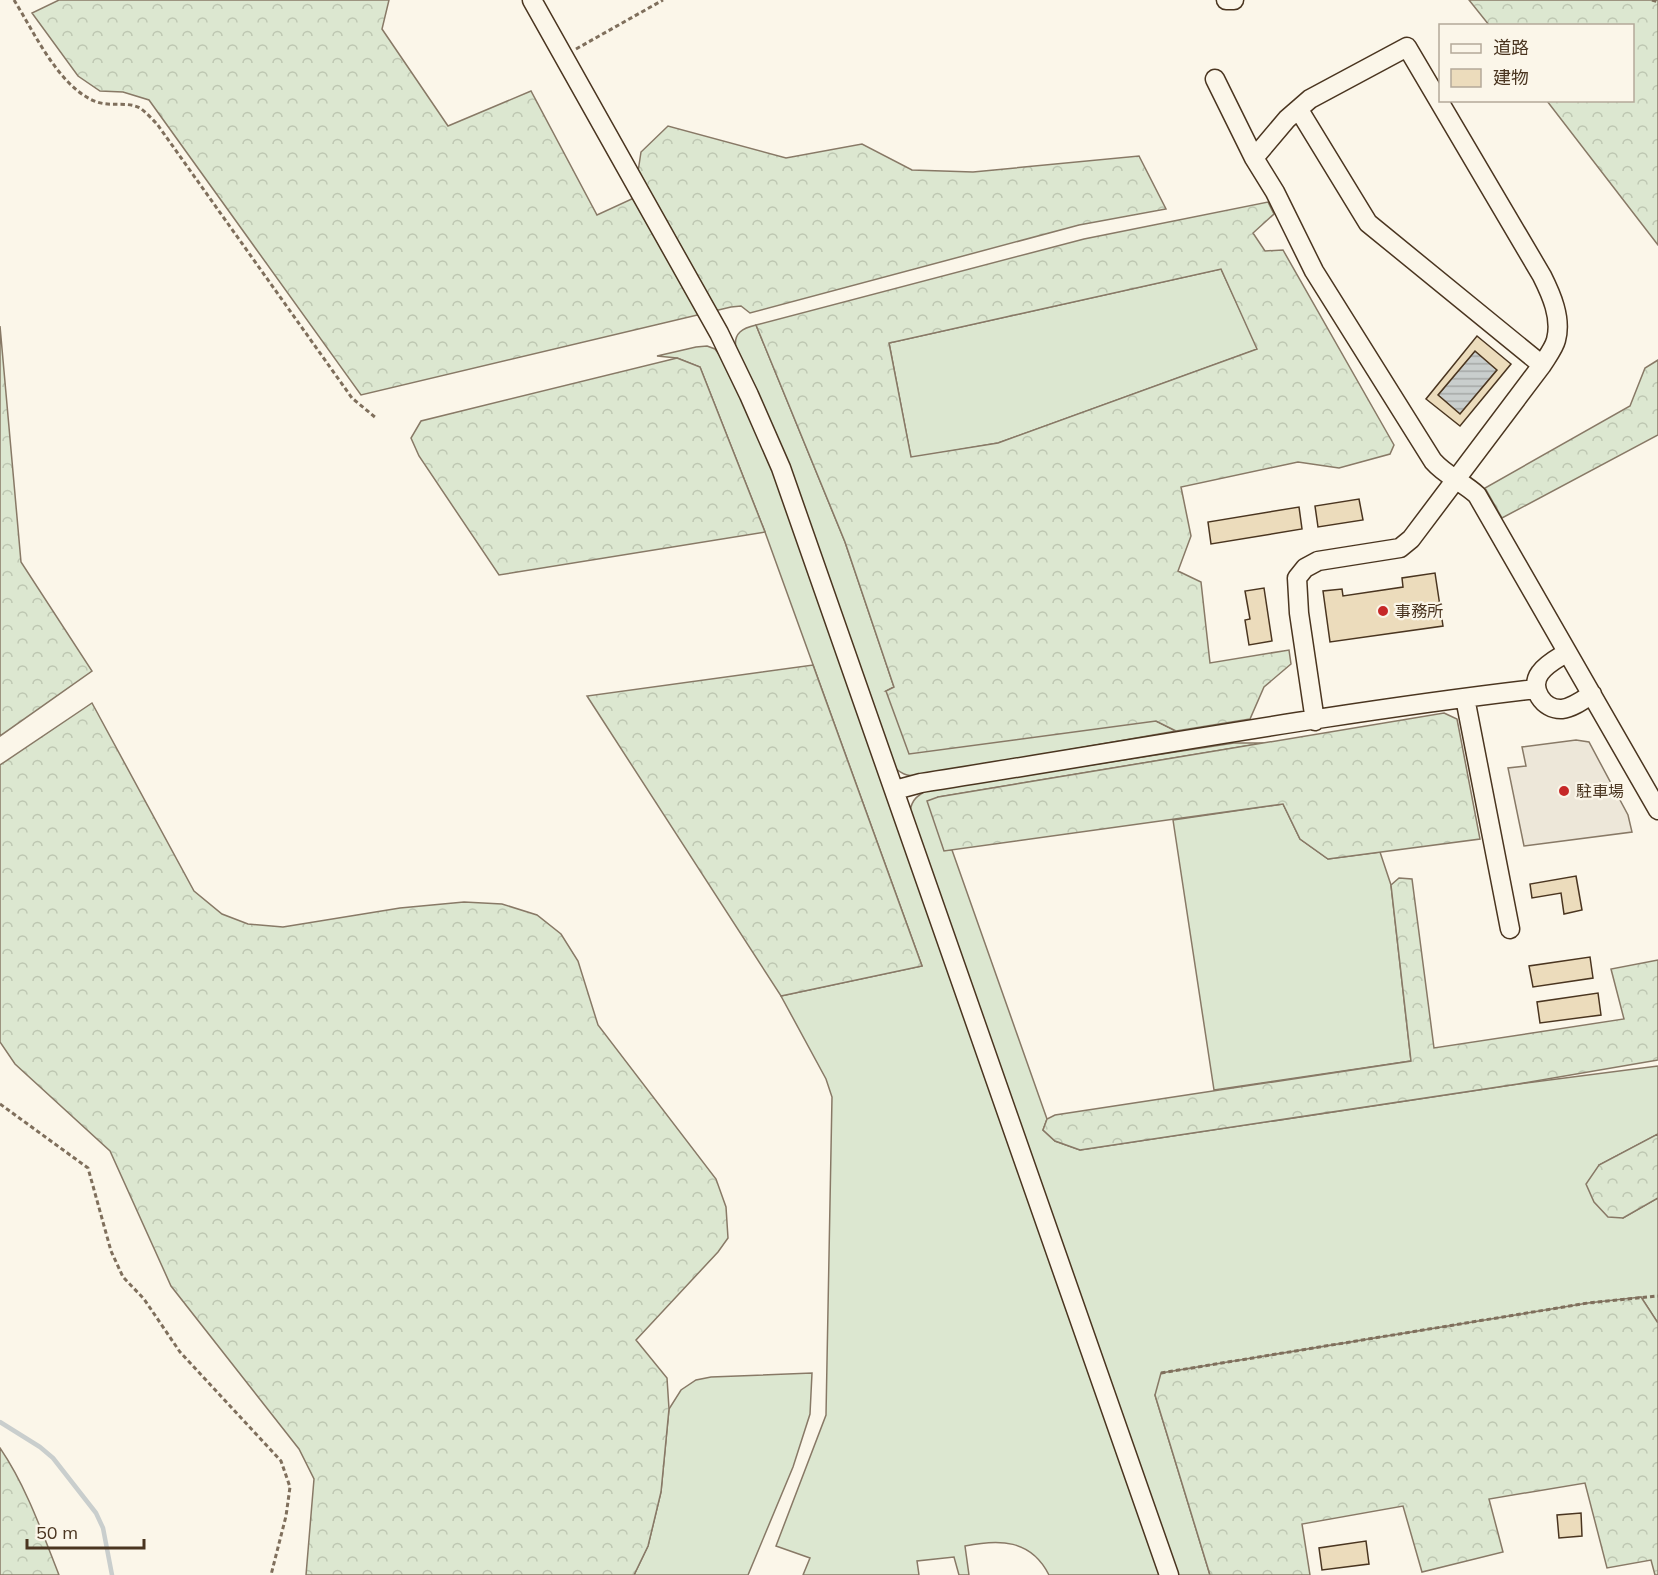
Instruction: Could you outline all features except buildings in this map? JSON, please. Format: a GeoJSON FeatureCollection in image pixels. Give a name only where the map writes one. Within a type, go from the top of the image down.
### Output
{"type":"FeatureCollection","features":[{"type":"Feature","properties":{"kind":"street"},"geometry":{"type":"LineString","coordinates":[[532,0],[719,333],[781,468],[1169,1575]]}},
{"type":"Feature","properties":{"kind":"street"},"geometry":{"type":"LineString","coordinates":[[1226,0],[1234,0]]}},
{"type":"Feature","properties":{"kind":"street"},"geometry":{"type":"LineString","coordinates":[[1254,158],[1287,119],[1310,99],[1407,47],[1552,296],[1556,314],[1556,339],[1542,365],[1411,539],[1400,548],[1318,561],[1305,568],[1297,579],[1299,613],[1316,721]]}},
{"type":"Feature","properties":{"kind":"street"},"geometry":{"type":"LineString","coordinates":[[1215,79],[1314,271],[1433,461],[1444,473],[1467,486],[1477,495],[1658,810]]}},
{"type":"Feature","properties":{"kind":"street"},"geometry":{"type":"LineString","coordinates":[[1299,110],[1368,223],[1542,365]]}},
{"type":"Feature","properties":{"kind":"street"},"geometry":{"type":"LineString","coordinates":[[1566,652],[1541,671],[1536,689],[1541,700],[1554,708],[1570,706],[1592,694]]}},
{"type":"Feature","properties":{"kind":"street"},"geometry":{"type":"LineString","coordinates":[[895,790],[921,783],[1465,698],[1536,689]]}},
{"type":"Feature","properties":{"kind":"street"},"geometry":{"type":"LineString","coordinates":[[1465,698],[1510,929]]}},
{"type":"Feature","properties":{"kind":"path"},"geometry":{"type":"LineString","coordinates":[[14,0],[62,76],[88,98],[104,105],[126,104],[141,108],[157,124],[352,398],[376,418]]}},
{"type":"Feature","properties":{"kind":"path"},"geometry":{"type":"LineString","coordinates":[[564,56],[663,0]]}},
{"type":"Feature","properties":{"kind":"path"},"geometry":{"type":"LineString","coordinates":[[1652,0],[1658,2]]}},
{"type":"Feature","properties":{"kind":"path"},"geometry":{"type":"LineString","coordinates":[[0,1104],[88,1168],[111,1251],[123,1277],[144,1299],[180,1352],[281,1461],[290,1487],[286,1516],[271,1575]]}},
{"type":"Feature","properties":{"kind":"path"},"geometry":{"type":"LineString","coordinates":[[1161,1373],[1588,1302],[1658,1296]]}},
{"type":"Feature","properties":{"kind":"green space"},"geometry":{"type":"Polygon","coordinates":[[[59,0],[389,0],[382,29],[448,126],[531,91],[597,215],[634,198],[641,152],[668,126],[786,158],[862,144],[912,170],[973,172],[1139,156],[1166,209],[1079,225],[750,313],[741,306],[731,307],[361,395],[149,100],[123,92],[100,91],[78,76],[32,13],[59,0]]]}},
{"type":"Feature","properties":{"kind":"green space"},"geometry":{"type":"Polygon","coordinates":[[[1469,0],[1658,0],[1658,245],[1548,102],[1634,102],[1634,24],[1488,24],[1469,0]]]}},
{"type":"Feature","properties":{"kind":"green space"},"geometry":{"type":"Polygon","coordinates":[[[1268,202],[1274,214],[1253,233],[1265,251],[1283,250],[1394,445],[1390,454],[1339,468],[1298,462],[1181,487],[1191,536],[1178,571],[1201,582],[1210,663],[1289,650],[1291,664],[1264,687],[1250,719],[1176,731],[1156,721],[909,754],[886,691],[894,687],[845,542],[756,325],[1084,239],[1268,202]],[[1221,269],[889,343],[911,457],[998,443],[1257,349],[1221,269]]]}},
{"type":"Feature","properties":{"kind":"green space"},"geometry":{"type":"Polygon","coordinates":[[[1221,269],[1258,349],[998,443],[911,458],[889,343],[1221,269]]]}},
{"type":"Feature","properties":{"kind":"green space"},"geometry":{"type":"Polygon","coordinates":[[[756,325],[845,542],[894,687],[886,691],[1156,721],[1176,731],[924,775],[907,775],[893,766],[736,348],[736,338],[740,332],[756,325]]]}},
{"type":"Feature","properties":{"kind":"green space"},"geometry":{"type":"Polygon","coordinates":[[[0,326],[21,562],[92,671],[0,736],[0,326]]]}},
{"type":"Feature","properties":{"kind":"green space"},"geometry":{"type":"Polygon","coordinates":[[[707,346],[715,349],[721,357],[772,465],[1160,1575],[1049,1575],[1042,1563],[1023,1548],[1013,1544],[990,1543],[965,1546],[969,1575],[959,1575],[954,1557],[917,1561],[919,1575],[803,1575],[810,1558],[776,1546],[826,1415],[832,1097],[826,1079],[781,996],[922,966],[765,532],[700,367],[677,358],[657,356],[707,346]]]}},
{"type":"Feature","properties":{"kind":"green space"},"geometry":{"type":"Polygon","coordinates":[[[677,358],[700,367],[765,532],[499,575],[419,456],[411,438],[421,421],[677,358]]]}},
{"type":"Feature","properties":{"kind":"green space"},"geometry":{"type":"Polygon","coordinates":[[[1658,360],[1658,435],[1502,518],[1485,488],[1630,406],[1645,368],[1658,360]]]}},
{"type":"Feature","properties":{"kind":"green space"},"geometry":{"type":"Polygon","coordinates":[[[813,665],[922,966],[781,996],[587,696],[813,665]]]}},
{"type":"Feature","properties":{"kind":"green space"},"geometry":{"type":"Polygon","coordinates":[[[92,703],[194,891],[222,914],[248,924],[283,927],[400,908],[464,902],[502,904],[537,915],[561,934],[578,961],[598,1025],[716,1179],[726,1207],[728,1238],[718,1252],[636,1340],[667,1378],[669,1409],[661,1492],[648,1546],[634,1575],[306,1575],[314,1479],[299,1449],[171,1286],[110,1151],[15,1064],[0,1042],[0,765],[92,703]]]}},
{"type":"Feature","properties":{"kind":"green space"},"geometry":{"type":"Polygon","coordinates":[[[1444,713],[1457,719],[1480,839],[1328,859],[1300,839],[1283,804],[944,851],[927,801],[938,797],[1444,713]]]}},
{"type":"Feature","properties":{"kind":"green space"},"geometry":{"type":"Polygon","coordinates":[[[1234,743],[1264,743],[938,797],[944,850],[952,850],[1047,1119],[1043,1130],[1055,1141],[1080,1150],[1518,1084],[1658,1066],[1658,1134],[1599,1165],[1623,1218],[1658,1198],[1658,1323],[1641,1297],[1155,1395],[1210,1575],[1177,1575],[910,811],[916,798],[928,790],[1234,743]]]}},
{"type":"Feature","properties":{"kind":"green space"},"geometry":{"type":"Polygon","coordinates":[[[1283,804],[1300,839],[1328,859],[1380,852],[1391,885],[1411,1061],[1214,1090],[1173,820],[1283,804]]]}},
{"type":"Feature","properties":{"kind":"green space"},"geometry":{"type":"Polygon","coordinates":[[[1399,878],[1412,879],[1434,1048],[1624,1019],[1611,969],[1658,960],[1658,1060],[1518,1084],[1080,1150],[1055,1141],[1043,1130],[1047,1119],[1055,1115],[1411,1061],[1391,885],[1399,878]]]}},
{"type":"Feature","properties":{"kind":"green space"},"geometry":{"type":"Polygon","coordinates":[[[1658,1134],[1658,1198],[1623,1218],[1608,1217],[1594,1202],[1586,1184],[1599,1165],[1658,1134]]]}},
{"type":"Feature","properties":{"kind":"green space"},"geometry":{"type":"Polygon","coordinates":[[[1641,1297],[1658,1323],[1658,1575],[1655,1575],[1651,1560],[1607,1568],[1585,1483],[1489,1499],[1503,1552],[1422,1572],[1403,1506],[1302,1524],[1310,1575],[1210,1575],[1155,1395],[1161,1373],[1588,1303],[1641,1297]]]}},
{"type":"Feature","properties":{"kind":"green space"},"geometry":{"type":"Polygon","coordinates":[[[812,1373],[810,1414],[793,1467],[748,1575],[634,1575],[648,1546],[661,1492],[669,1409],[681,1390],[696,1380],[711,1377],[812,1373]]]}},
{"type":"Feature","properties":{"kind":"green space"},"geometry":{"type":"Polygon","coordinates":[[[0,1448],[26,1494],[59,1575],[0,1575],[0,1448]]]}},
{"type":"Feature","properties":{"kind":"shaded area"},"geometry":{"type":"Polygon","coordinates":[[[1475,351],[1497,370],[1460,414],[1438,395],[1475,351]]]}},
{"type":"Feature","properties":{"kind":"shaded area","name":"駐車場"},"geometry":{"type":"Polygon","coordinates":[[[1576,740],[1589,742],[1628,815],[1632,832],[1524,846],[1508,768],[1526,766],[1522,747],[1576,740]]]}},
{"type":"Feature","properties":{"kind":"waterway"},"geometry":{"type":"LineString","coordinates":[[0,1422],[53,1458],[96,1513],[103,1528],[112,1575]]}},
{"type":"Feature","properties":{"kind":"place","name":"事務所"},"geometry":{"type":"Point","coordinates":[1383,611]}},
{"type":"Feature","properties":{"kind":"place","name":"駐車場"},"geometry":{"type":"Point","coordinates":[1564,791]}}]}
